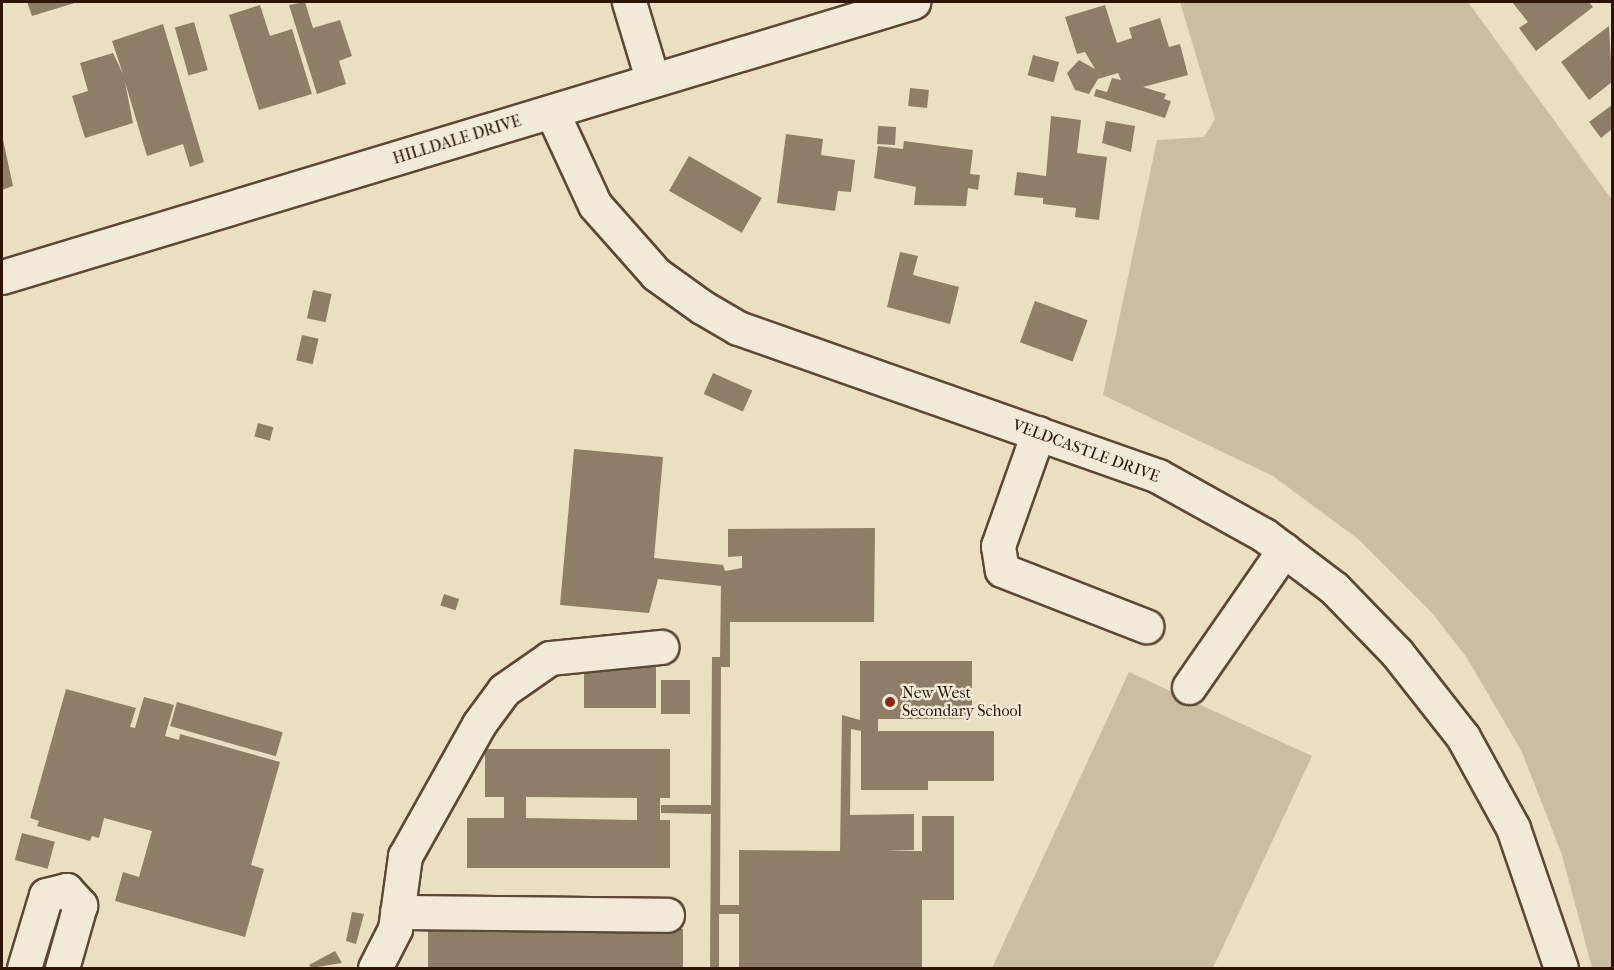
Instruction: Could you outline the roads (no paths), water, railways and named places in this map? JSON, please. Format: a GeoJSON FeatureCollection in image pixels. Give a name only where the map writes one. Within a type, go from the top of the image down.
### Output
{"type":"FeatureCollection","features":[{"type":"Feature","properties":{"kind":"street"},"geometry":{"type":"LineString","coordinates":[[629,2],[652,78]]}},
{"type":"Feature","properties":{"kind":"street","name":"HILLDALE DRIVE"},"geometry":{"type":"LineString","coordinates":[[2,277],[552,112],[652,78],[912,2]]}},
{"type":"Feature","properties":{"kind":"street","name":"VELDCASTLE DRIVE"},"geometry":{"type":"LineString","coordinates":[[552,112],[595,205],[676,290],[738,328],[1158,476],[1284,550],[1334,588],[1397,653],[1463,737],[1513,828],[1561,969]]}},
{"type":"Feature","properties":{"kind":"street"},"geometry":{"type":"LineString","coordinates":[[1038,433],[998,546],[1002,570],[1146,626]]}},
{"type":"Feature","properties":{"kind":"street"},"geometry":{"type":"LineString","coordinates":[[1189,687],[1284,550]]}},
{"type":"Feature","properties":{"kind":"street"},"geometry":{"type":"LineString","coordinates":[[375,969],[389,949],[405,855],[479,724],[504,690],[550,658],[661,647]]}},
{"type":"Feature","properties":{"kind":"street"},"geometry":{"type":"LineString","coordinates":[[24,969],[46,895],[66,890],[81,905],[62,969]]}},
{"type":"Feature","properties":{"kind":"street"},"geometry":{"type":"LineString","coordinates":[[397,912],[667,915]]}},
{"type":"Feature","properties":{"kind":"place","name":"New West Secondary School"},"geometry":{"type":"Point","coordinates":[890,702]}}]}
